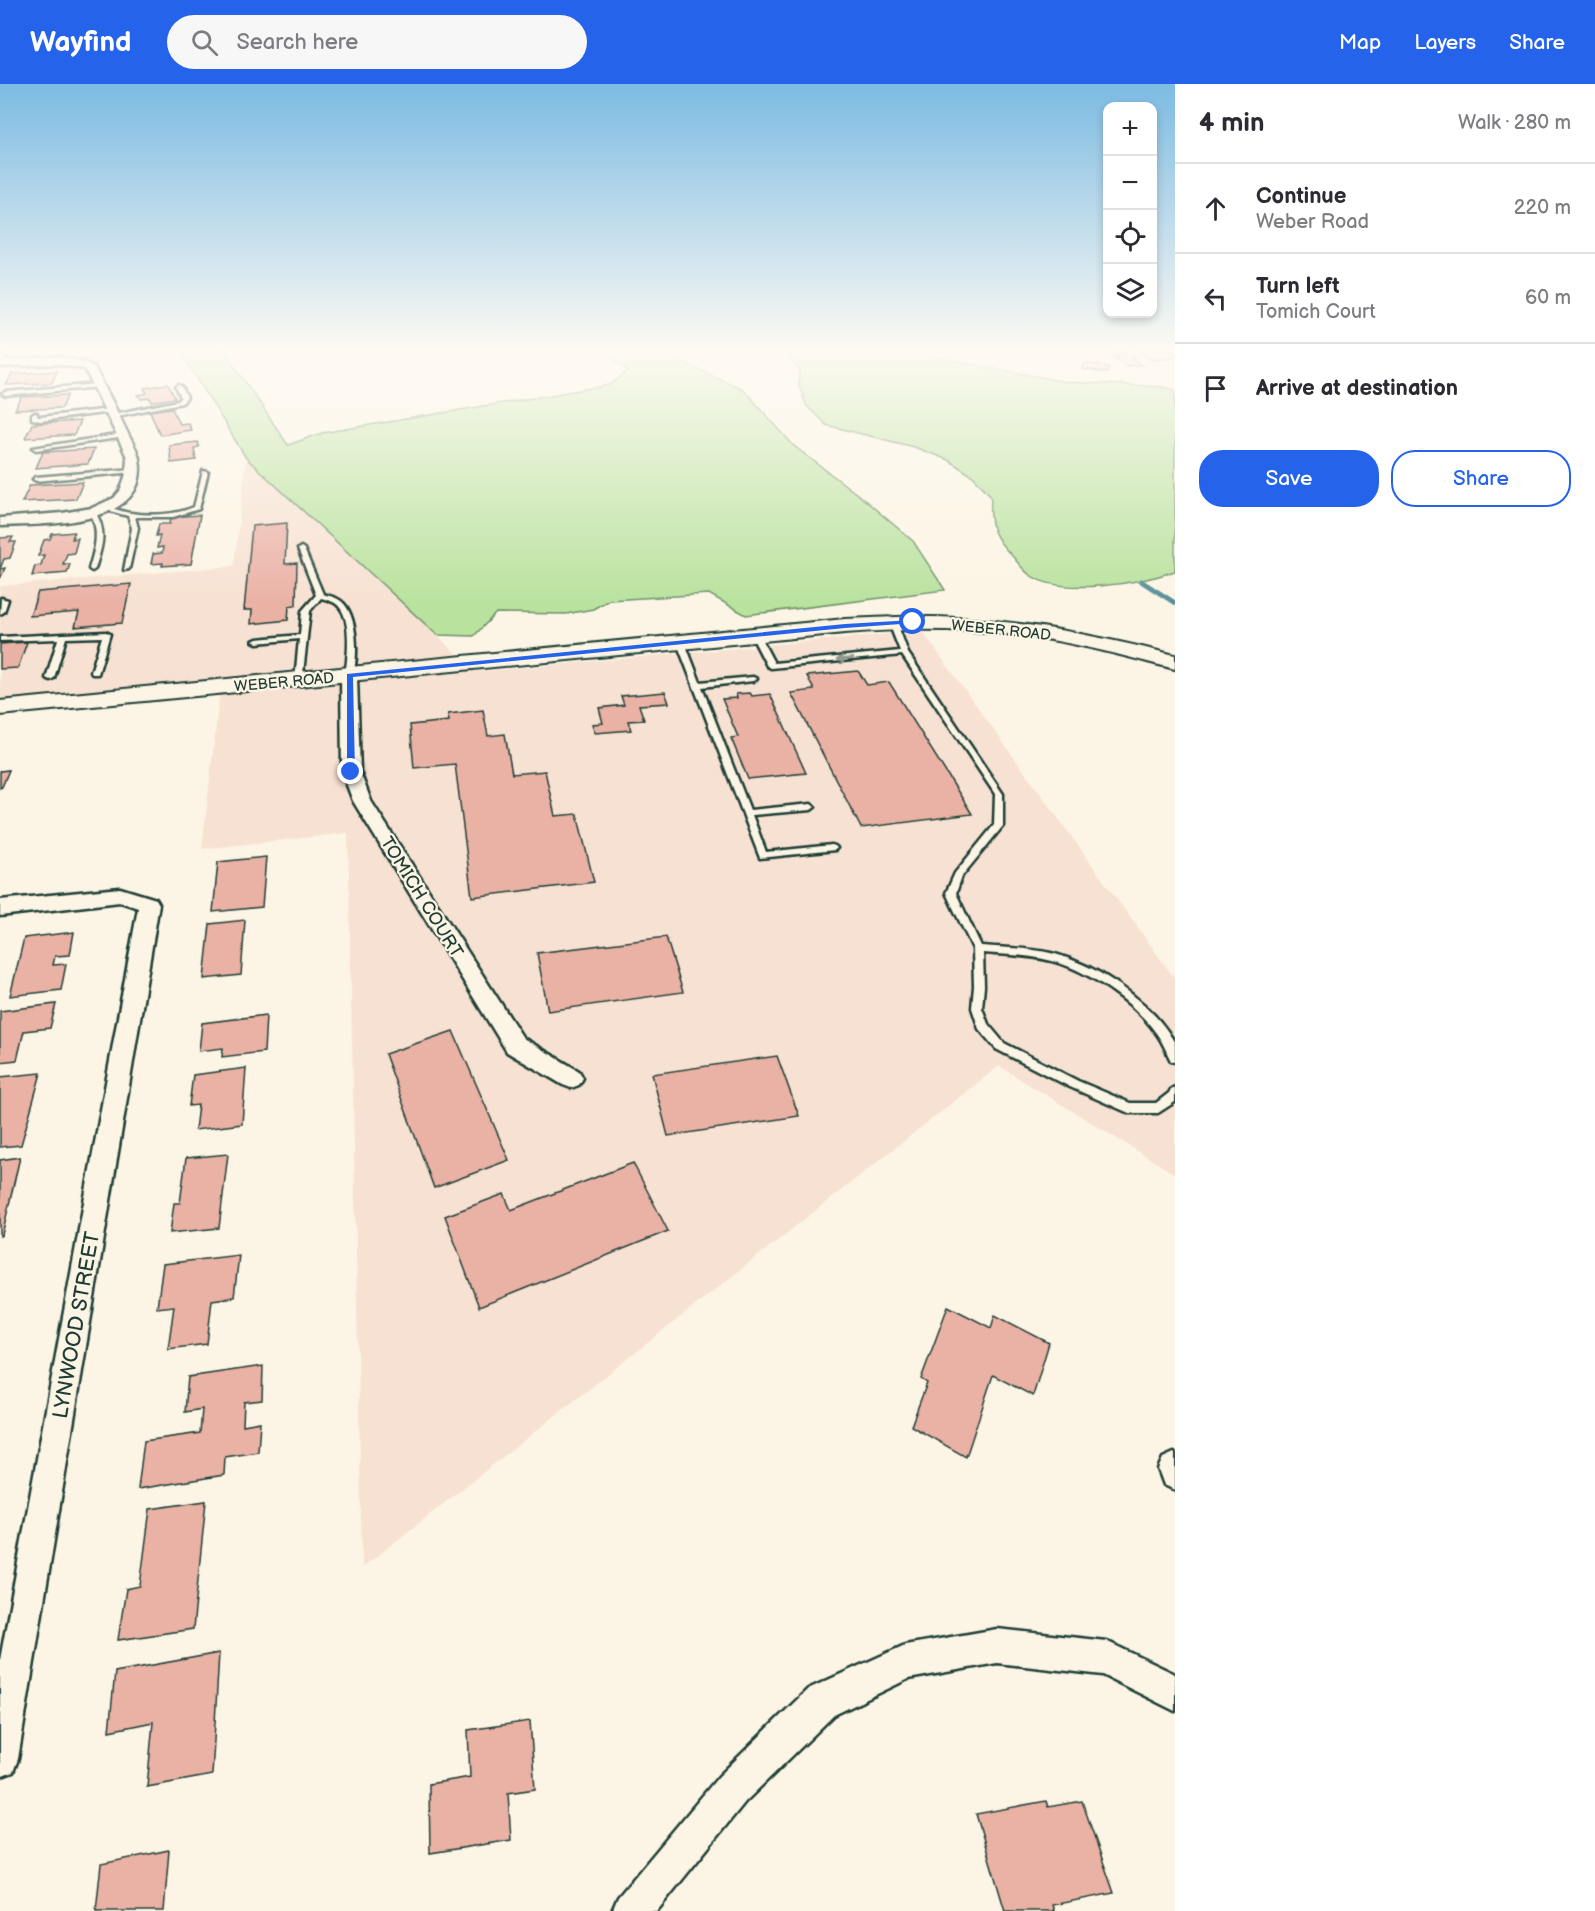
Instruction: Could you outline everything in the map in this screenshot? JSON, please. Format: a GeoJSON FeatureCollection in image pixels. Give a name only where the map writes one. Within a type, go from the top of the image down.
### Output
{"type":"FeatureCollection","features":[{"type":"Feature","properties":{"kind":"main road","name":"WEBER ROAD"},"geometry":{"type":"LineString","coordinates":[[0,708],[892,623],[984,625],[1085,640],[1175,662]]}},
{"type":"Feature","properties":{"kind":"street"},"geometry":{"type":"LineString","coordinates":[[0,522],[75,516],[118,502],[126,492],[133,471],[133,457],[123,436]]}},
{"type":"Feature","properties":{"kind":"street","name":"TOMICH COURT"},"geometry":{"type":"LineString","coordinates":[[349,676],[351,772],[362,801],[515,1045],[571,1078]]}},
{"type":"Feature","properties":{"kind":"street","name":"LYNWOOD STREET"},"geometry":{"type":"LineString","coordinates":[[0,908],[120,895],[150,904],[0,1759]]}},
{"type":"Feature","properties":{"kind":"street"},"geometry":{"type":"LineString","coordinates":[[632,1911],[732,1789],[820,1702],[905,1662],[997,1646],[1106,1658],[1175,1693]]}},
{"type":"Feature","properties":{"kind":"lane"},"geometry":{"type":"LineString","coordinates":[[36,448],[123,436]]}},
{"type":"Feature","properties":{"kind":"lane"},"geometry":{"type":"LineString","coordinates":[[36,479],[133,471]]}},
{"type":"Feature","properties":{"kind":"lane"},"geometry":{"type":"LineString","coordinates":[[92,569],[101,535],[99,509],[130,515],[190,512],[197,508],[205,472]]}},
{"type":"Feature","properties":{"kind":"lane"},"geometry":{"type":"LineString","coordinates":[[126,568],[135,528],[130,515]]}},
{"type":"Feature","properties":{"kind":"lane"},"geometry":{"type":"LineString","coordinates":[[301,549],[320,595],[339,602],[349,617],[353,659],[349,676]]}},
{"type":"Feature","properties":{"kind":"lane"},"geometry":{"type":"LineString","coordinates":[[299,680],[306,611],[320,595]]}},
{"type":"Feature","properties":{"kind":"lane"},"geometry":{"type":"LineString","coordinates":[[0,612],[4,600]]}},
{"type":"Feature","properties":{"kind":"lane"},"geometry":{"type":"LineString","coordinates":[[892,623],[904,653],[999,794],[998,826],[958,875],[951,893],[978,949],[977,1008],[983,1026],[1000,1046],[1074,1084],[1129,1108],[1158,1108],[1174,1096],[1175,1092]]}},
{"type":"Feature","properties":{"kind":"lane"},"geometry":{"type":"LineString","coordinates":[[0,639],[52,635],[62,638],[106,634],[95,672]]}},
{"type":"Feature","properties":{"kind":"lane"},"geometry":{"type":"LineString","coordinates":[[755,635],[771,666],[904,653]]}},
{"type":"Feature","properties":{"kind":"lane"},"geometry":{"type":"LineString","coordinates":[[257,641],[302,637]]}},
{"type":"Feature","properties":{"kind":"lane"},"geometry":{"type":"LineString","coordinates":[[50,678],[62,638]]}},
{"type":"Feature","properties":{"kind":"lane"},"geometry":{"type":"LineString","coordinates":[[681,643],[763,856],[832,848]]}},
{"type":"Feature","properties":{"kind":"lane"},"geometry":{"type":"LineString","coordinates":[[697,685],[753,679]]}},
{"type":"Feature","properties":{"kind":"lane"},"geometry":{"type":"LineString","coordinates":[[746,813],[811,807]]}},
{"type":"Feature","properties":{"kind":"lane"},"geometry":{"type":"LineString","coordinates":[[978,949],[1042,955],[1064,961],[1099,978],[1135,1003],[1160,1030],[1175,1058]]}},
{"type":"Feature","properties":{"kind":"shaded area"},"geometry":{"type":"Polygon","coordinates":[[[246,458],[476,672],[922,631],[1175,979],[1175,1174],[999,1066],[362,1568],[348,833],[202,849],[220,690],[0,706],[0,586],[234,566],[246,458]]]}},
{"type":"Feature","properties":{"kind":"green space"},"geometry":{"type":"Polygon","coordinates":[[[231,434],[281,434],[288,445],[318,434],[783,434],[794,446],[861,497],[913,541],[945,590],[746,615],[709,594],[609,600],[593,609],[566,614],[496,613],[474,636],[437,635],[246,458],[231,434]]]}},
{"type":"Feature","properties":{"kind":"green space"},"geometry":{"type":"Polygon","coordinates":[[[863,434],[1175,434],[1175,571],[1142,580],[1101,586],[1080,587],[1043,582],[1030,575],[1001,544],[992,524],[991,496],[973,476],[948,460],[914,447],[863,434]]]}},
{"type":"Feature","properties":{"kind":"building"},"geometry":{"type":"Polygon","coordinates":[[[27,434],[74,434],[74,435],[25,438],[27,434]]]}},
{"type":"Feature","properties":{"kind":"building"},"geometry":{"type":"Polygon","coordinates":[[[198,442],[199,447],[194,448],[196,460],[171,463],[169,445],[198,442]]]}},
{"type":"Feature","properties":{"kind":"building"},"geometry":{"type":"Polygon","coordinates":[[[94,449],[88,464],[36,468],[43,452],[94,449]]]}},
{"type":"Feature","properties":{"kind":"building"},"geometry":{"type":"Polygon","coordinates":[[[83,482],[76,499],[22,502],[30,485],[83,482]]]}},
{"type":"Feature","properties":{"kind":"building"},"geometry":{"type":"Polygon","coordinates":[[[200,515],[191,564],[162,566],[163,563],[151,564],[153,554],[162,553],[163,547],[157,548],[160,535],[156,536],[159,524],[170,524],[171,517],[200,515]]]}},
{"type":"Feature","properties":{"kind":"building"},"geometry":{"type":"Polygon","coordinates":[[[287,523],[285,564],[297,563],[296,605],[289,606],[288,620],[251,624],[252,610],[244,610],[252,526],[287,523]]]}},
{"type":"Feature","properties":{"kind":"building"},"geometry":{"type":"Polygon","coordinates":[[[74,532],[72,539],[78,538],[74,553],[67,554],[63,564],[70,564],[67,573],[32,576],[35,566],[41,565],[44,555],[38,556],[44,540],[50,539],[52,534],[74,532]]]}},
{"type":"Feature","properties":{"kind":"building"},"geometry":{"type":"Polygon","coordinates":[[[13,537],[10,542],[16,542],[10,558],[4,559],[0,569],[0,538],[13,537]]]}},
{"type":"Feature","properties":{"kind":"building"},"geometry":{"type":"Polygon","coordinates":[[[5,568],[0,579],[0,569],[5,568]]]}},
{"type":"Feature","properties":{"kind":"building"},"geometry":{"type":"Polygon","coordinates":[[[131,584],[122,623],[75,627],[79,612],[30,616],[38,592],[131,584]]]}},
{"type":"Feature","properties":{"kind":"building"},"geometry":{"type":"Polygon","coordinates":[[[27,642],[18,668],[0,669],[0,644],[27,642]]]}},
{"type":"Feature","properties":{"kind":"building"},"geometry":{"type":"Polygon","coordinates":[[[858,671],[867,685],[889,682],[972,814],[861,828],[791,693],[814,690],[807,676],[858,671]]]}},
{"type":"Feature","properties":{"kind":"building"},"geometry":{"type":"Polygon","coordinates":[[[665,692],[669,703],[639,705],[644,720],[628,721],[631,730],[595,733],[592,724],[603,723],[599,708],[624,705],[621,696],[665,692]]]}},
{"type":"Feature","properties":{"kind":"building"},"geometry":{"type":"Polygon","coordinates":[[[750,693],[752,696],[770,694],[806,773],[748,779],[731,738],[738,737],[722,699],[737,698],[736,694],[750,693]]]}},
{"type":"Feature","properties":{"kind":"building"},"geometry":{"type":"Polygon","coordinates":[[[483,710],[488,736],[505,734],[512,774],[545,771],[555,816],[577,814],[594,882],[472,897],[455,764],[414,768],[410,725],[449,721],[448,714],[483,710]]]}},
{"type":"Feature","properties":{"kind":"building"},"geometry":{"type":"Polygon","coordinates":[[[9,770],[2,787],[0,788],[0,771],[9,770]]]}},
{"type":"Feature","properties":{"kind":"building"},"geometry":{"type":"Polygon","coordinates":[[[266,857],[262,907],[213,912],[218,862],[266,857]]]}},
{"type":"Feature","properties":{"kind":"building"},"geometry":{"type":"Polygon","coordinates":[[[245,920],[241,975],[204,979],[210,924],[245,920]]]}},
{"type":"Feature","properties":{"kind":"building"},"geometry":{"type":"Polygon","coordinates":[[[74,932],[70,955],[55,956],[53,965],[66,964],[61,990],[10,996],[24,938],[74,932]]]}},
{"type":"Feature","properties":{"kind":"building"},"geometry":{"type":"Polygon","coordinates":[[[666,937],[683,992],[548,1011],[537,953],[666,937]]]}},
{"type":"Feature","properties":{"kind":"building"},"geometry":{"type":"Polygon","coordinates":[[[56,1004],[50,1028],[24,1031],[17,1060],[0,1062],[0,1011],[56,1004]]]}},
{"type":"Feature","properties":{"kind":"building"},"geometry":{"type":"Polygon","coordinates":[[[266,1015],[264,1052],[222,1057],[223,1048],[199,1051],[202,1023],[266,1015]]]}},
{"type":"Feature","properties":{"kind":"building"},"geometry":{"type":"Polygon","coordinates":[[[453,1031],[509,1160],[434,1188],[385,1054],[453,1031]]]}},
{"type":"Feature","properties":{"kind":"building"},"geometry":{"type":"Polygon","coordinates":[[[777,1056],[799,1116],[668,1136],[652,1074],[777,1056]]]}},
{"type":"Feature","properties":{"kind":"building"},"geometry":{"type":"Polygon","coordinates":[[[246,1068],[242,1124],[195,1130],[198,1105],[189,1106],[193,1075],[246,1068]]]}},
{"type":"Feature","properties":{"kind":"building"},"geometry":{"type":"Polygon","coordinates":[[[41,1073],[21,1145],[0,1147],[0,1077],[41,1073]]]}},
{"type":"Feature","properties":{"kind":"building"},"geometry":{"type":"Polygon","coordinates":[[[228,1154],[219,1228],[170,1233],[174,1203],[180,1203],[186,1158],[228,1154]]]}},
{"type":"Feature","properties":{"kind":"building"},"geometry":{"type":"Polygon","coordinates":[[[20,1157],[2,1235],[0,1236],[0,1160],[20,1157]]]}},
{"type":"Feature","properties":{"kind":"building"},"geometry":{"type":"Polygon","coordinates":[[[633,1163],[668,1231],[479,1307],[445,1216],[504,1194],[511,1210],[633,1163]]]}},
{"type":"Feature","properties":{"kind":"building"},"geometry":{"type":"Polygon","coordinates":[[[239,1255],[234,1297],[212,1300],[207,1344],[168,1349],[174,1306],[157,1308],[163,1264],[239,1255]]]}},
{"type":"Feature","properties":{"kind":"building"},"geometry":{"type":"Polygon","coordinates":[[[948,1306],[991,1328],[995,1315],[1049,1343],[1033,1396],[993,1375],[966,1457],[911,1426],[927,1383],[921,1379],[948,1306]]]}},
{"type":"Feature","properties":{"kind":"building"},"geometry":{"type":"Polygon","coordinates":[[[263,1366],[262,1400],[244,1402],[243,1425],[260,1422],[258,1452],[225,1457],[224,1475],[138,1489],[144,1441],[200,1433],[202,1409],[185,1412],[188,1377],[263,1366]]]}},
{"type":"Feature","properties":{"kind":"building"},"geometry":{"type":"Polygon","coordinates":[[[206,1501],[193,1629],[118,1640],[126,1589],[140,1586],[150,1509],[206,1501]]]}},
{"type":"Feature","properties":{"kind":"building"},"geometry":{"type":"Polygon","coordinates":[[[219,1653],[212,1775],[147,1787],[153,1722],[109,1731],[115,1672],[219,1653]]]}},
{"type":"Feature","properties":{"kind":"building"},"geometry":{"type":"Polygon","coordinates":[[[530,1721],[535,1789],[508,1793],[511,1840],[430,1853],[429,1784],[470,1777],[468,1730],[530,1721]]]}},
{"type":"Feature","properties":{"kind":"building"},"geometry":{"type":"Polygon","coordinates":[[[1046,1801],[1048,1807],[1082,1801],[1114,1893],[1052,1905],[1054,1911],[1005,1911],[976,1814],[1046,1801]]]}},
{"type":"Feature","properties":{"kind":"building"},"geometry":{"type":"Polygon","coordinates":[[[169,1850],[164,1911],[96,1911],[101,1864],[169,1850]]]}},
{"type":"Feature","properties":{"kind":"waterway"},"geometry":{"type":"LineString","coordinates":[[1141,581],[1175,603]]}},
{"type":"Feature","properties":{"kind":"route"},"geometry":{"type":"LineString","coordinates":[[351,772],[349,676],[845,626],[913,622]]}}]}
